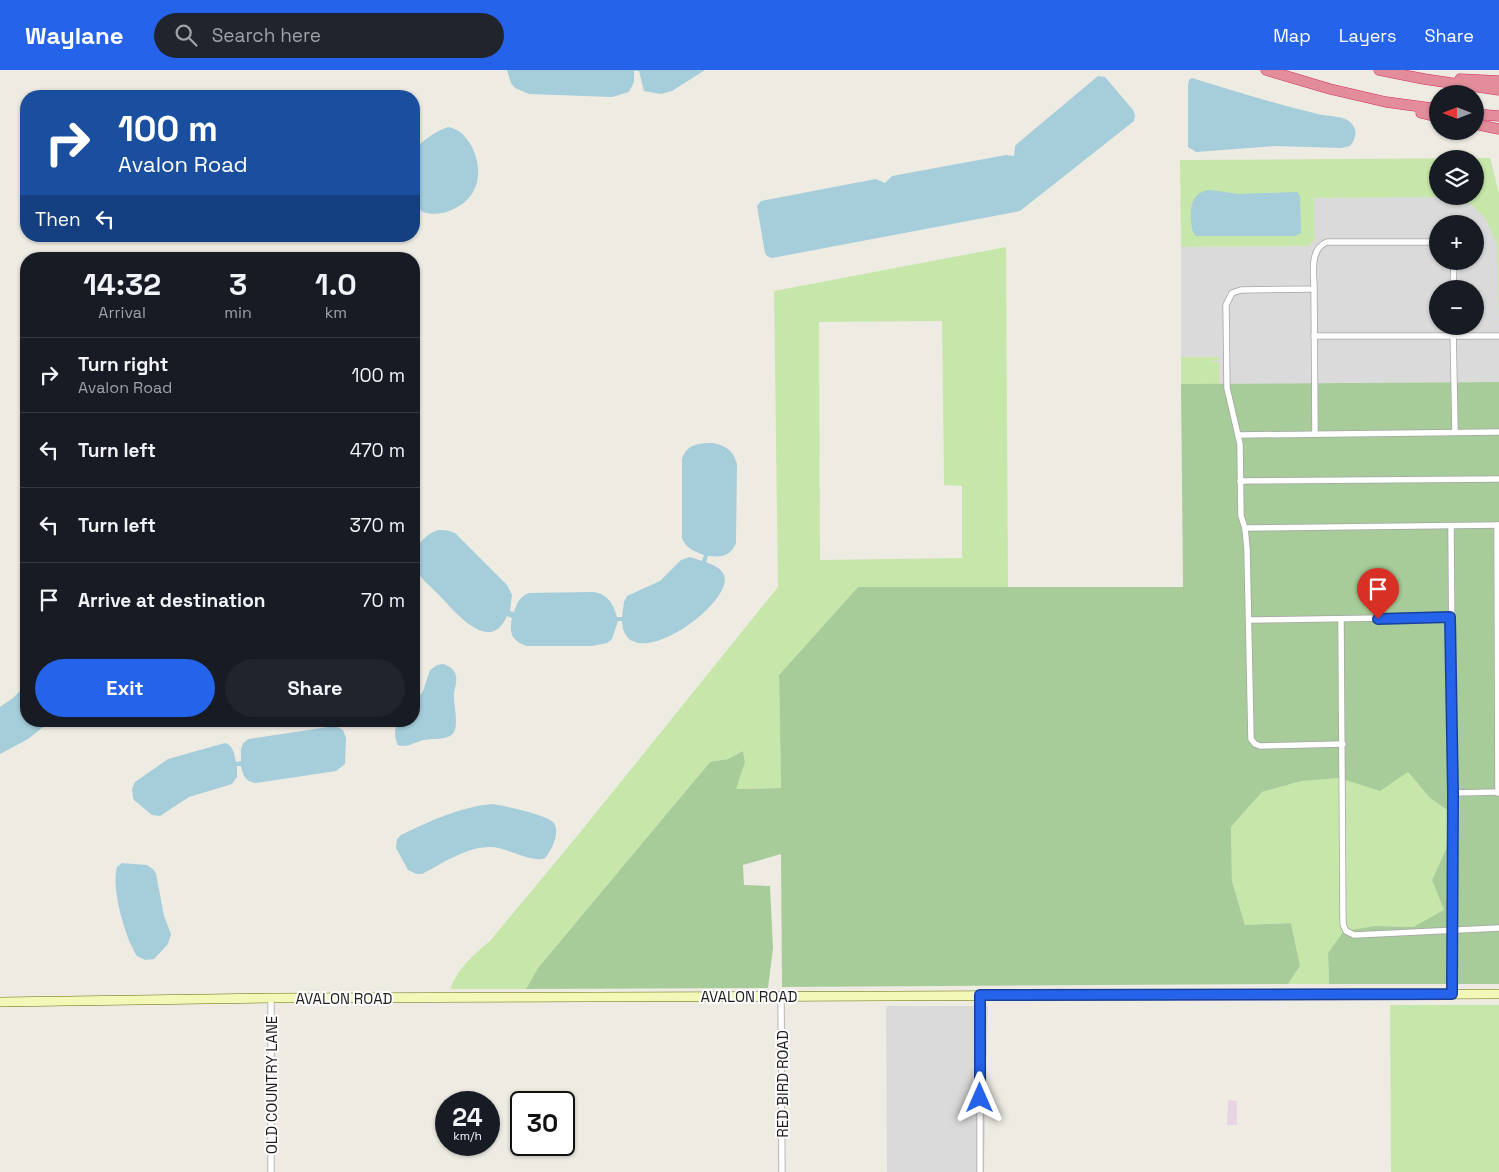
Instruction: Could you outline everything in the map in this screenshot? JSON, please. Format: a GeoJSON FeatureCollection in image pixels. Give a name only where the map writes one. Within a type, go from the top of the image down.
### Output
{"type":"FeatureCollection","features":[{"type":"Feature","properties":{"kind":"highway"},"geometry":{"type":"LineString","coordinates":[[1266,70],[1330,89],[1429,114]]}},
{"type":"Feature","properties":{"kind":"highway"},"geometry":{"type":"LineString","coordinates":[[1379,70],[1499,90]]}},
{"type":"Feature","properties":{"kind":"highway"},"geometry":{"type":"LineString","coordinates":[[1424,79],[1499,81]]}},
{"type":"Feature","properties":{"kind":"highway"},"geometry":{"type":"LineString","coordinates":[[1386,102],[1429,108]]}},
{"type":"Feature","properties":{"kind":"highway"},"geometry":{"type":"LineString","coordinates":[[1484,115],[1499,116]]}},
{"type":"Feature","properties":{"kind":"highway"},"geometry":{"type":"LineString","coordinates":[[1484,126],[1499,129]]}},
{"type":"Feature","properties":{"kind":"main road","name":"AVALON ROAD"},"geometry":{"type":"LineString","coordinates":[[0,1002],[272,998],[1499,994]]}},
{"type":"Feature","properties":{"kind":"street"},"geometry":{"type":"LineString","coordinates":[[1316,434],[1314,257],[1317,248],[1327,242],[1429,242]]}},
{"type":"Feature","properties":{"kind":"street"},"geometry":{"type":"LineString","coordinates":[[1314,289],[1241,290],[1232,293],[1226,305],[1227,388],[1238,435],[1241,516],[1245,528],[1247,549],[1250,620],[1251,739],[1260,746],[1343,744]]}},
{"type":"Feature","properties":{"kind":"street"},"geometry":{"type":"LineString","coordinates":[[1314,336],[1499,336]]}},
{"type":"Feature","properties":{"kind":"street"},"geometry":{"type":"LineString","coordinates":[[1453,336],[1455,432]]}},
{"type":"Feature","properties":{"kind":"street"},"geometry":{"type":"LineString","coordinates":[[1238,435],[1499,432]]}},
{"type":"Feature","properties":{"kind":"street"},"geometry":{"type":"LineString","coordinates":[[1240,481],[1499,479]]}},
{"type":"Feature","properties":{"kind":"street"},"geometry":{"type":"LineString","coordinates":[[1245,528],[1498,524],[1499,792],[1453,793]]}},
{"type":"Feature","properties":{"kind":"street"},"geometry":{"type":"LineString","coordinates":[[1451,526],[1452,994]]}},
{"type":"Feature","properties":{"kind":"street"},"geometry":{"type":"LineString","coordinates":[[1250,620],[1450,617]]}},
{"type":"Feature","properties":{"kind":"street"},"geometry":{"type":"LineString","coordinates":[[1341,620],[1344,924],[1346,931],[1354,935],[1499,928]]}},
{"type":"Feature","properties":{"kind":"street"},"geometry":{"type":"LineString","coordinates":[[980,995],[980,1172]]}},
{"type":"Feature","properties":{"kind":"street","name":"RED BIRD ROAD"},"geometry":{"type":"LineString","coordinates":[[782,996],[782,1172]]}},
{"type":"Feature","properties":{"kind":"street","name":"OLD COUNTRY LANE"},"geometry":{"type":"LineString","coordinates":[[271,1172],[272,998]]}},
{"type":"Feature","properties":{"kind":"shaded area"},"geometry":{"type":"Polygon","coordinates":[[[1313,175],[1429,194],[1429,205],[1484,205],[1484,195],[1499,193],[1499,382],[1181,384],[1181,247],[1309,246],[1315,239],[1313,175]]]}},
{"type":"Feature","properties":{"kind":"shaded area"},"geometry":{"type":"Polygon","coordinates":[[[886,1006],[988,1006],[984,1172],[887,1172],[886,1006]]]}},
{"type":"Feature","properties":{"kind":"shaded area"},"geometry":{"type":"Polygon","coordinates":[[[1228,1100],[1237,1101],[1237,1125],[1227,1125],[1228,1100]]]}},
{"type":"Feature","properties":{"kind":"green space"},"geometry":{"type":"Polygon","coordinates":[[[1429,158],[1429,197],[1314,198],[1315,239],[1309,246],[1181,247],[1180,160],[1429,158]]]}},
{"type":"Feature","properties":{"kind":"green space"},"geometry":{"type":"Polygon","coordinates":[[[1484,158],[1490,158],[1499,193],[1499,327],[1497,244],[1484,215],[1472,205],[1484,205],[1484,158]]]}},
{"type":"Feature","properties":{"kind":"green space"},"geometry":{"type":"Polygon","coordinates":[[[1006,247],[1008,587],[858,587],[779,675],[781,788],[735,789],[745,762],[743,751],[728,759],[710,762],[538,968],[526,989],[450,989],[462,968],[490,941],[778,587],[774,291],[1006,247]],[[942,321],[819,322],[820,560],[962,558],[962,486],[944,485],[942,321]]]}},
{"type":"Feature","properties":{"kind":"green space"},"geometry":{"type":"Polygon","coordinates":[[[1181,357],[1219,357],[1219,360],[1211,362],[1219,362],[1219,384],[1181,384],[1181,357]]]}},
{"type":"Feature","properties":{"kind":"green space"},"geometry":{"type":"Polygon","coordinates":[[[1499,382],[1499,984],[1329,984],[1328,953],[1344,931],[1376,926],[1413,927],[1444,910],[1432,880],[1446,849],[1450,812],[1430,798],[1408,772],[1380,791],[1339,778],[1302,781],[1262,792],[1231,827],[1232,881],[1245,925],[1291,923],[1300,966],[1288,984],[782,987],[781,854],[743,865],[744,885],[770,886],[773,948],[768,988],[526,989],[538,968],[710,762],[728,759],[743,751],[745,762],[736,789],[781,788],[779,675],[858,587],[1183,587],[1181,384],[1499,382]]]}},
{"type":"Feature","properties":{"kind":"green space"},"geometry":{"type":"Polygon","coordinates":[[[1408,772],[1430,798],[1450,812],[1446,849],[1432,880],[1445,910],[1413,927],[1376,926],[1328,953],[1329,984],[1288,984],[1300,966],[1291,923],[1245,925],[1232,881],[1231,827],[1262,792],[1302,781],[1408,772]]]}},
{"type":"Feature","properties":{"kind":"green space"},"geometry":{"type":"Polygon","coordinates":[[[1390,1005],[1499,1005],[1499,1172],[1391,1172],[1390,1005]]]}},
{"type":"Feature","properties":{"kind":"water"},"geometry":{"type":"Polygon","coordinates":[[[507,70],[705,70],[672,91],[661,94],[644,91],[639,71],[634,71],[634,82],[629,92],[612,97],[529,94],[515,88],[511,83],[507,70]]]}},
{"type":"Feature","properties":{"kind":"water"},"geometry":{"type":"Polygon","coordinates":[[[1098,76],[1105,77],[1133,110],[1135,115],[1134,121],[1020,211],[772,258],[765,253],[757,206],[761,201],[876,179],[885,183],[892,176],[1006,155],[1014,156],[1015,146],[1018,143],[1098,76]]]}},
{"type":"Feature","properties":{"kind":"water"},"geometry":{"type":"Polygon","coordinates":[[[1192,78],[1286,106],[1348,120],[1355,132],[1354,140],[1350,146],[1341,148],[1275,146],[1196,152],[1188,147],[1188,85],[1189,80],[1192,78]]]}},
{"type":"Feature","properties":{"kind":"water"},"geometry":{"type":"Polygon","coordinates":[[[448,127],[462,133],[471,145],[475,155],[478,175],[473,192],[467,200],[449,211],[432,214],[420,209],[420,144],[438,131],[448,127]]]}},
{"type":"Feature","properties":{"kind":"water"},"geometry":{"type":"Polygon","coordinates":[[[1211,190],[1238,194],[1297,192],[1300,196],[1301,233],[1295,236],[1196,236],[1192,227],[1192,204],[1200,193],[1211,190]]]}},
{"type":"Feature","properties":{"kind":"water"},"geometry":{"type":"Polygon","coordinates":[[[703,443],[713,443],[728,449],[737,464],[736,543],[728,554],[708,556],[706,562],[719,569],[724,575],[723,588],[713,603],[697,618],[678,631],[658,640],[641,643],[628,637],[622,621],[618,621],[612,639],[607,643],[592,646],[527,646],[514,639],[511,632],[512,618],[507,616],[500,627],[492,632],[473,627],[455,612],[420,576],[421,541],[434,532],[448,531],[455,533],[507,585],[512,595],[510,611],[514,612],[519,600],[529,593],[592,592],[602,594],[614,607],[617,617],[622,617],[624,602],[627,596],[660,581],[681,560],[690,557],[702,561],[704,555],[690,549],[682,538],[682,459],[690,447],[703,443]]]}},
{"type":"Feature","properties":{"kind":"water"},"geometry":{"type":"Polygon","coordinates":[[[437,665],[449,666],[456,676],[454,697],[456,724],[454,732],[452,735],[444,738],[424,740],[405,746],[398,745],[395,733],[396,727],[420,727],[420,696],[430,670],[437,665]]]}},
{"type":"Feature","properties":{"kind":"water"},"geometry":{"type":"Polygon","coordinates":[[[20,691],[20,727],[43,727],[28,739],[0,754],[0,707],[20,691]]]}},
{"type":"Feature","properties":{"kind":"water"},"geometry":{"type":"Polygon","coordinates":[[[337,727],[343,730],[346,738],[345,764],[336,771],[256,783],[247,780],[241,766],[237,766],[237,777],[232,784],[189,797],[160,816],[152,815],[134,800],[132,789],[135,782],[168,759],[225,743],[232,748],[236,762],[241,761],[242,746],[249,739],[337,727]]]}},
{"type":"Feature","properties":{"kind":"water"},"geometry":{"type":"Polygon","coordinates":[[[492,804],[533,813],[553,822],[556,835],[553,845],[545,858],[533,859],[490,847],[472,850],[455,856],[422,874],[408,870],[396,848],[397,839],[401,835],[456,811],[492,804]]]}},
{"type":"Feature","properties":{"kind":"water"},"geometry":{"type":"Polygon","coordinates":[[[122,863],[147,865],[156,874],[164,916],[171,934],[168,944],[154,959],[145,960],[137,956],[132,948],[120,913],[116,876],[117,867],[122,863]]]}},
{"type":"Feature","properties":{"kind":"route"},"geometry":{"type":"LineString","coordinates":[[980,1098],[980,995],[1452,994],[1453,793],[1450,617],[1378,619]]}}]}
